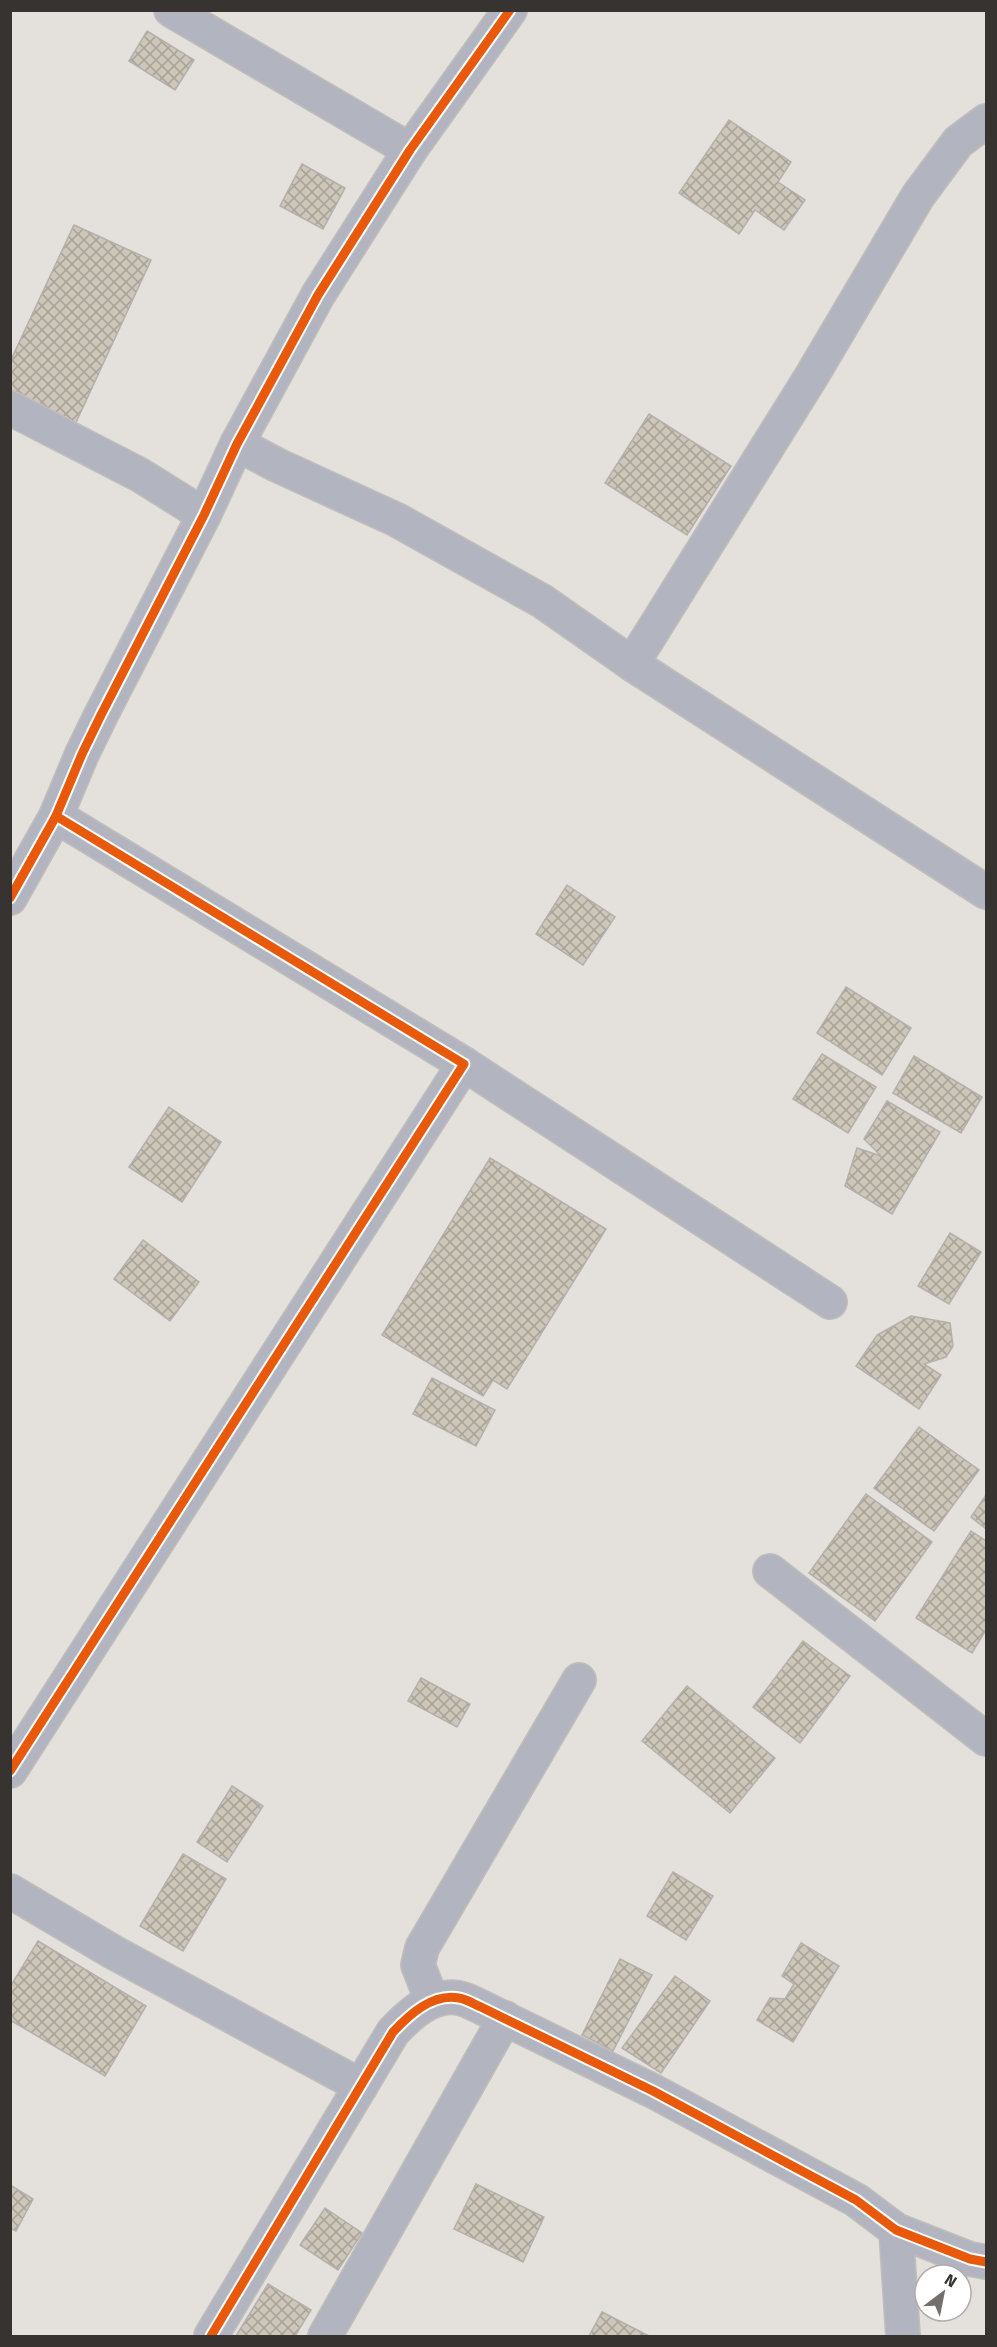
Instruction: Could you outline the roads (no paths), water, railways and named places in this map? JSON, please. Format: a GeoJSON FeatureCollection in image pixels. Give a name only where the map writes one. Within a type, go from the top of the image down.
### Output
{"type":"FeatureCollection","features":[{"type":"Feature","properties":{"kind":"street"},"geometry":{"type":"LineString","coordinates":[[171,10],[410,150]]}},
{"type":"Feature","properties":{"kind":"street"},"geometry":{"type":"LineString","coordinates":[[10,898],[56,816],[82,754],[204,515],[237,444],[318,295],[410,150],[510,10]]}},
{"type":"Feature","properties":{"kind":"street"},"geometry":{"type":"LineString","coordinates":[[632,664],[811,377],[918,196],[958,142],[987,121]]}},
{"type":"Feature","properties":{"kind":"street"},"geometry":{"type":"LineString","coordinates":[[10,408],[140,475],[204,515]]}},
{"type":"Feature","properties":{"kind":"street"},"geometry":{"type":"LineString","coordinates":[[237,444],[397,520],[542,601],[632,664],[983,883]]}},
{"type":"Feature","properties":{"kind":"street"},"geometry":{"type":"LineString","coordinates":[[56,816],[464,1064],[830,1302]]}},
{"type":"Feature","properties":{"kind":"street"},"geometry":{"type":"LineString","coordinates":[[10,1771],[464,1064]]}},
{"type":"Feature","properties":{"kind":"street"},"geometry":{"type":"LineString","coordinates":[[770,1571],[987,1739]]}},
{"type":"Feature","properties":{"kind":"street"},"geometry":{"type":"LineString","coordinates":[[432,2001],[418,1965],[422,1948],[579,1680]]}},
{"type":"Feature","properties":{"kind":"street"},"geometry":{"type":"LineString","coordinates":[[10,1891],[113,1952],[361,2086]]}},
{"type":"Feature","properties":{"kind":"street"},"geometry":{"type":"LineString","coordinates":[[211,2337],[393,2032],[412,2012],[432,2001],[458,1997],[653,2091],[846,2194],[896,2230],[970,2259],[987,2262]]}},
{"type":"Feature","properties":{"kind":"street"},"geometry":{"type":"LineString","coordinates":[[325,2337],[505,2018]]}},
{"type":"Feature","properties":{"kind":"street"},"geometry":{"type":"LineString","coordinates":[[896,2230],[903,2337]]}}]}
